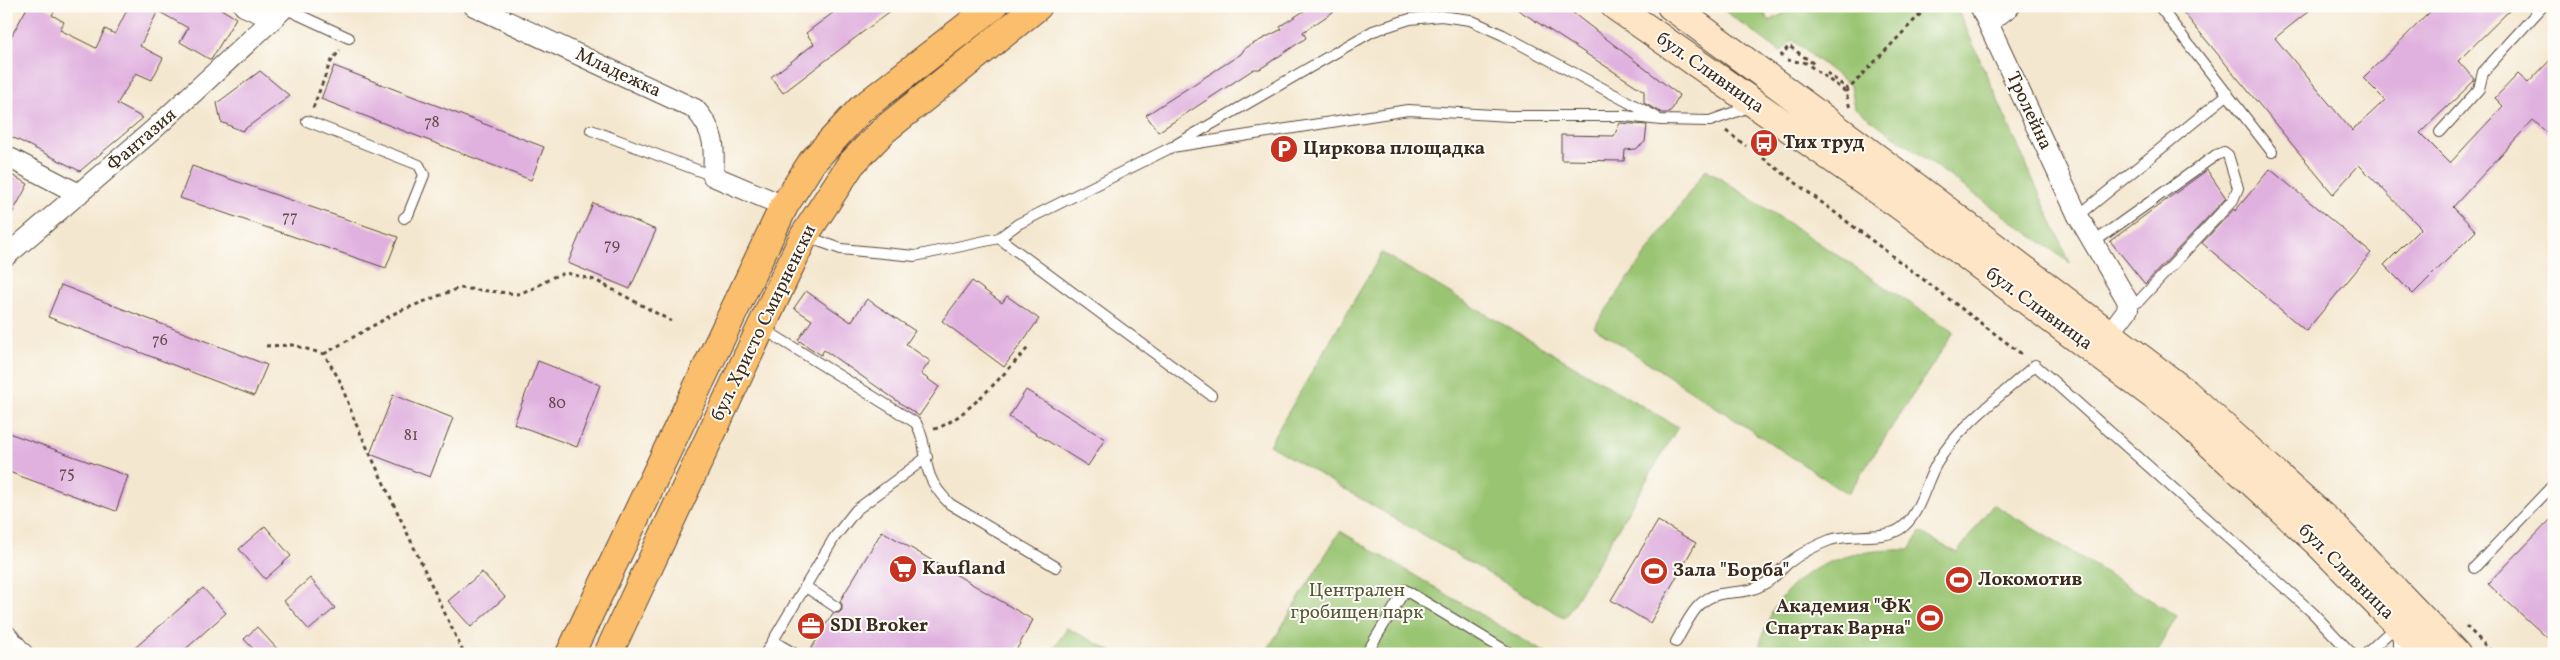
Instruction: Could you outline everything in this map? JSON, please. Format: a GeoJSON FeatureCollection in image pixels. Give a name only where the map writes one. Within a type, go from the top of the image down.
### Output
{"type":"FeatureCollection","features":[{"type":"Feature","properties":{"kind":"main road","name":"бул. Христо Смирненски"},"geometry":{"type":"LineString","coordinates":[[570,654],[784,206],[812,162],[861,109],[993,6]]}},
{"type":"Feature","properties":{"kind":"main road","name":"бул. Христо Смирненски"},"geometry":{"type":"LineString","coordinates":[[608,654],[804,236],[851,164],[884,130],[1038,6]]}},
{"type":"Feature","properties":{"kind":"main road","name":"бул. Сливница"},"geometry":{"type":"LineString","coordinates":[[1616,6],[1902,207],[2177,413],[2319,544],[2427,654]]}},
{"type":"Feature","properties":{"kind":"main road","name":"бул. Сливница"},"geometry":{"type":"LineString","coordinates":[[1671,6],[2110,333],[2206,411],[2333,526],[2456,654]]}},
{"type":"Feature","properties":{"kind":"street"},"geometry":{"type":"LineString","coordinates":[[244,6],[281,11]]}},
{"type":"Feature","properties":{"kind":"street","name":"Младежка"},"geometry":{"type":"LineString","coordinates":[[474,6],[695,109],[707,122],[713,138],[713,176]]}},
{"type":"Feature","properties":{"kind":"street"},"geometry":{"type":"LineString","coordinates":[[1984,14],[2010,6]]}},
{"type":"Feature","properties":{"kind":"street","name":"Фантазия"},"geometry":{"type":"LineString","coordinates":[[6,256],[153,130],[281,11]]}},
{"type":"Feature","properties":{"kind":"street","name":"Тролейна"},"geometry":{"type":"LineString","coordinates":[[1984,14],[2078,216],[2127,300],[2128,307]]}},
{"type":"Feature","properties":{"kind":"street"},"geometry":{"type":"LineString","coordinates":[[6,156],[79,194]]}},
{"type":"Feature","properties":{"kind":"street"},"geometry":{"type":"LineString","coordinates":[[713,176],[784,206]]}},
{"type":"Feature","properties":{"kind":"street"},"geometry":{"type":"LineString","coordinates":[[2110,333],[2128,307]]}},
{"type":"Feature","properties":{"kind":"street"},"geometry":{"type":"LineString","coordinates":[[6,634],[24,654]]}},
{"type":"Feature","properties":{"kind":"lane"},"geometry":{"type":"LineString","coordinates":[[2159,6],[2272,152]]}},
{"type":"Feature","properties":{"kind":"lane"},"geometry":{"type":"LineString","coordinates":[[2440,132],[2479,89],[2483,72],[2543,6]]}},
{"type":"Feature","properties":{"kind":"lane"},"geometry":{"type":"LineString","coordinates":[[281,11],[349,38]]}},
{"type":"Feature","properties":{"kind":"lane"},"geometry":{"type":"LineString","coordinates":[[804,236],[841,249],[915,256],[999,238],[1018,224],[1172,147],[1373,31],[1410,19],[1441,16],[1470,20],[1503,34],[1661,120]]}},
{"type":"Feature","properties":{"kind":"lane"},"geometry":{"type":"LineString","coordinates":[[2078,216],[2228,94]]}},
{"type":"Feature","properties":{"kind":"lane"},"geometry":{"type":"LineString","coordinates":[[1172,147],[1408,110],[1510,116],[1625,116],[1661,120],[1710,121],[1756,105]]}},
{"type":"Feature","properties":{"kind":"lane"},"geometry":{"type":"LineString","coordinates":[[307,121],[419,165],[424,175],[408,215],[404,218]]}},
{"type":"Feature","properties":{"kind":"lane"},"geometry":{"type":"LineString","coordinates":[[591,130],[713,176]]}},
{"type":"Feature","properties":{"kind":"lane"},"geometry":{"type":"LineString","coordinates":[[2094,242],[2216,155],[2224,152],[2228,155],[2238,188],[2232,200],[2138,302],[2128,307]]}},
{"type":"Feature","properties":{"kind":"lane"},"geometry":{"type":"LineString","coordinates":[[999,238],[1211,395]]}},
{"type":"Feature","properties":{"kind":"lane"},"geometry":{"type":"LineString","coordinates":[[761,327],[916,423],[921,433],[929,475],[937,490],[950,504],[1056,567]]}},
{"type":"Feature","properties":{"kind":"lane"},"geometry":{"type":"LineString","coordinates":[[1676,642],[1695,608],[1708,598],[1720,594],[1750,590],[1765,584],[1806,551],[1830,540],[1855,535],[1890,533],[1902,528],[1911,517],[1936,464],[1948,447],[2036,364],[2313,613],[2352,654]]}},
{"type":"Feature","properties":{"kind":"lane"},"geometry":{"type":"LineString","coordinates":[[765,654],[834,538],[856,510],[927,457]]}},
{"type":"Feature","properties":{"kind":"lane"},"geometry":{"type":"LineString","coordinates":[[2474,568],[2554,484]]}},
{"type":"Feature","properties":{"kind":"lane"},"geometry":{"type":"LineString","coordinates":[[806,587],[836,607]]}},
{"type":"Feature","properties":{"kind":"lane"},"geometry":{"type":"LineString","coordinates":[[1366,654],[1405,590],[1511,654]]}},
{"type":"Feature","properties":{"kind":"lane"},"geometry":{"type":"LineString","coordinates":[[2366,654],[2398,624]]}},
{"type":"Feature","properties":{"kind":"lane"},"geometry":{"type":"LineString","coordinates":[[2398,624],[2398,654]]}},
{"type":"Feature","properties":{"kind":"lane"},"geometry":{"type":"LineString","coordinates":[[773,641],[795,654]]}},
{"type":"Feature","properties":{"kind":"path"},"geometry":{"type":"LineString","coordinates":[[1827,73],[1847,90],[1928,6]]}},
{"type":"Feature","properties":{"kind":"path"},"geometry":{"type":"LineString","coordinates":[[307,121],[330,63],[349,38]]}},
{"type":"Feature","properties":{"kind":"path"},"geometry":{"type":"LineString","coordinates":[[1779,58],[1789,46],[1814,64]]}},
{"type":"Feature","properties":{"kind":"path"},"geometry":{"type":"LineString","coordinates":[[1726,130],[1746,146]]}},
{"type":"Feature","properties":{"kind":"path"},"geometry":{"type":"LineString","coordinates":[[1763,158],[2036,364]]}},
{"type":"Feature","properties":{"kind":"path"},"geometry":{"type":"LineString","coordinates":[[324,354],[396,312],[459,288],[518,294],[553,277],[566,273],[595,280],[672,321]]}},
{"type":"Feature","properties":{"kind":"path"},"geometry":{"type":"LineString","coordinates":[[266,346],[292,345],[324,354],[339,379],[356,424],[464,654]]}},
{"type":"Feature","properties":{"kind":"path"},"geometry":{"type":"LineString","coordinates":[[921,433],[946,426],[993,384],[1028,348]]}},
{"type":"Feature","properties":{"kind":"green space"},"geometry":{"type":"Polygon","coordinates":[[[1718,6],[1760,6],[1769,21],[1798,6],[1956,6],[2070,263],[1855,108],[1851,86],[1792,40],[1781,52],[1718,6]]]}},
{"type":"Feature","properties":{"kind":"green space"},"geometry":{"type":"Polygon","coordinates":[[[1706,169],[1954,332],[1848,494],[1594,327],[1706,169]]]}},
{"type":"Feature","properties":{"kind":"green space"},"geometry":{"type":"Polygon","coordinates":[[[1382,253],[1678,427],[1565,618],[1269,445],[1382,253]]]}},
{"type":"Feature","properties":{"kind":"green space","name":"Локомотив"},"geometry":{"type":"Polygon","coordinates":[[[1993,504],[2177,616],[2155,654],[1758,654],[1766,626],[1778,604],[1793,585],[1811,571],[1833,561],[1856,554],[1909,550],[1920,532],[1957,553],[1993,504]]]}},
{"type":"Feature","properties":{"kind":"green space","name":"Централен гробищен парк"},"geometry":{"type":"Polygon","coordinates":[[[1340,531],[1547,654],[1265,654],[1340,531]]]}},
{"type":"Feature","properties":{"kind":"green space"},"geometry":{"type":"Polygon","coordinates":[[[1067,628],[1117,654],[1051,654],[1067,628]]]}},
{"type":"Feature","properties":{"kind":"building"},"geometry":{"type":"Polygon","coordinates":[[[28,6],[43,6],[54,12],[52,15],[64,22],[60,30],[96,48],[105,29],[115,34],[129,6],[216,6],[236,18],[211,60],[180,42],[188,28],[158,11],[140,46],[163,58],[152,80],[136,73],[117,104],[143,118],[80,171],[6,134],[6,46],[28,6]]]}},
{"type":"Feature","properties":{"kind":"building"},"geometry":{"type":"Polygon","coordinates":[[[842,6],[897,6],[783,93],[771,77],[814,44],[806,33],[842,6]]]}},
{"type":"Feature","properties":{"kind":"building"},"geometry":{"type":"Polygon","coordinates":[[[1312,6],[1342,6],[1303,32],[1306,38],[1260,69],[1254,69],[1158,132],[1146,115],[1241,54],[1245,48],[1282,29],[1280,26],[1312,6]]]}},
{"type":"Feature","properties":{"kind":"building"},"geometry":{"type":"Polygon","coordinates":[[[1512,6],[1564,6],[1679,95],[1673,108],[1668,113],[1662,113],[1644,103],[1644,91],[1512,6]]]}},
{"type":"Feature","properties":{"kind":"building"},"geometry":{"type":"Polygon","coordinates":[[[2178,6],[2315,6],[2275,38],[2352,131],[2385,100],[2363,78],[2436,6],[2514,6],[2458,61],[2474,81],[2420,133],[2450,163],[2503,106],[2495,98],[2518,74],[2528,83],[2554,56],[2554,139],[2533,120],[2453,207],[2476,231],[2413,294],[2384,265],[2421,228],[2359,165],[2333,194],[2178,6]]]}},
{"type":"Feature","properties":{"kind":"building"},"geometry":{"type":"Polygon","coordinates":[[[334,66],[544,147],[531,180],[321,99],[334,66]]]}},
{"type":"Feature","properties":{"kind":"building"},"geometry":{"type":"Polygon","coordinates":[[[260,71],[290,96],[242,131],[221,122],[217,103],[260,71]]]}},
{"type":"Feature","properties":{"kind":"building"},"geometry":{"type":"Polygon","coordinates":[[[1620,123],[1647,125],[1645,142],[1636,149],[1625,150],[1624,161],[1561,160],[1561,135],[1614,136],[1620,123]]]}},
{"type":"Feature","properties":{"kind":"building"},"geometry":{"type":"Polygon","coordinates":[[[192,166],[398,237],[386,268],[180,198],[192,166]]]}},
{"type":"Feature","properties":{"kind":"building"},"geometry":{"type":"Polygon","coordinates":[[[2270,169],[2371,253],[2306,331],[2202,243],[2234,209],[2235,211],[2270,169]]]}},
{"type":"Feature","properties":{"kind":"building"},"geometry":{"type":"Polygon","coordinates":[[[2207,170],[2226,198],[2145,284],[2110,241],[2207,170]]]}},
{"type":"Feature","properties":{"kind":"building"},"geometry":{"type":"Polygon","coordinates":[[[6,172],[28,184],[6,225],[6,172]]]}},
{"type":"Feature","properties":{"kind":"building"},"geometry":{"type":"Polygon","coordinates":[[[593,203],[656,230],[630,289],[568,263],[593,203]]]}},
{"type":"Feature","properties":{"kind":"building"},"geometry":{"type":"Polygon","coordinates":[[[972,281],[1002,303],[1007,296],[1039,319],[1004,367],[942,321],[972,281]]]}},
{"type":"Feature","properties":{"kind":"building"},"geometry":{"type":"Polygon","coordinates":[[[61,285],[267,365],[254,396],[48,317],[61,285]]]}},
{"type":"Feature","properties":{"kind":"building"},"geometry":{"type":"Polygon","coordinates":[[[806,291],[851,322],[867,299],[915,331],[906,344],[930,361],[921,374],[939,387],[919,416],[824,350],[821,355],[798,340],[812,320],[794,308],[806,291]]]}},
{"type":"Feature","properties":{"kind":"building"},"geometry":{"type":"Polygon","coordinates":[[[538,361],[600,385],[577,447],[514,424],[538,361]]]}},
{"type":"Feature","properties":{"kind":"building"},"geometry":{"type":"Polygon","coordinates":[[[1026,390],[1105,439],[1088,466],[1009,417],[1026,390]]]}},
{"type":"Feature","properties":{"kind":"building"},"geometry":{"type":"Polygon","coordinates":[[[393,395],[453,418],[430,477],[370,454],[393,395]]]}},
{"type":"Feature","properties":{"kind":"building"},"geometry":{"type":"Polygon","coordinates":[[[6,432],[128,476],[116,511],[6,471],[6,432]]]}},
{"type":"Feature","properties":{"kind":"building"},"geometry":{"type":"Polygon","coordinates":[[[2554,516],[2554,644],[2488,584],[2554,516]]]}},
{"type":"Feature","properties":{"kind":"building","name":"Зала \"Борба\""},"geometry":{"type":"Polygon","coordinates":[[[1658,521],[1696,543],[1650,623],[1611,600],[1658,521]]]}},
{"type":"Feature","properties":{"kind":"building"},"geometry":{"type":"Polygon","coordinates":[[[265,526],[291,556],[265,579],[239,549],[265,526]]]}},
{"type":"Feature","properties":{"kind":"building","name":"Kaufland"},"geometry":{"type":"Polygon","coordinates":[[[882,531],[1033,620],[1014,654],[808,654],[833,613],[839,613],[842,610],[840,601],[882,531]]]}},
{"type":"Feature","properties":{"kind":"building"},"geometry":{"type":"Polygon","coordinates":[[[482,572],[505,597],[471,627],[448,601],[482,572]]]}},
{"type":"Feature","properties":{"kind":"building"},"geometry":{"type":"Polygon","coordinates":[[[310,578],[335,608],[309,630],[284,601],[310,578]]]}},
{"type":"Feature","properties":{"kind":"building"},"geometry":{"type":"Polygon","coordinates":[[[203,588],[226,613],[180,654],[128,654],[203,588]]]}},
{"type":"Feature","properties":{"kind":"building"},"geometry":{"type":"Polygon","coordinates":[[[257,627],[282,654],[258,654],[244,639],[257,627]]]}},
{"type":"Feature","properties":{"kind":"place","name":"Тих труд"},"geometry":{"type":"Point","coordinates":[1764,143]}},
{"type":"Feature","properties":{"kind":"place","name":"Циркова площадка"},"geometry":{"type":"Point","coordinates":[1284,149]}},
{"type":"Feature","properties":{"kind":"place","name":"Kaufland"},"geometry":{"type":"Point","coordinates":[903,569]}},
{"type":"Feature","properties":{"kind":"place","name":"Зала \"Борба\""},"geometry":{"type":"Point","coordinates":[1654,571]}},
{"type":"Feature","properties":{"kind":"place","name":"Локомотив"},"geometry":{"type":"Point","coordinates":[1959,580]}},
{"type":"Feature","properties":{"kind":"place","name":"Академия \"ФК Спартак Варна\""},"geometry":{"type":"Point","coordinates":[1930,618]}},
{"type":"Feature","properties":{"kind":"place","name":"SDI Broker"},"geometry":{"type":"Point","coordinates":[811,626]}}]}
